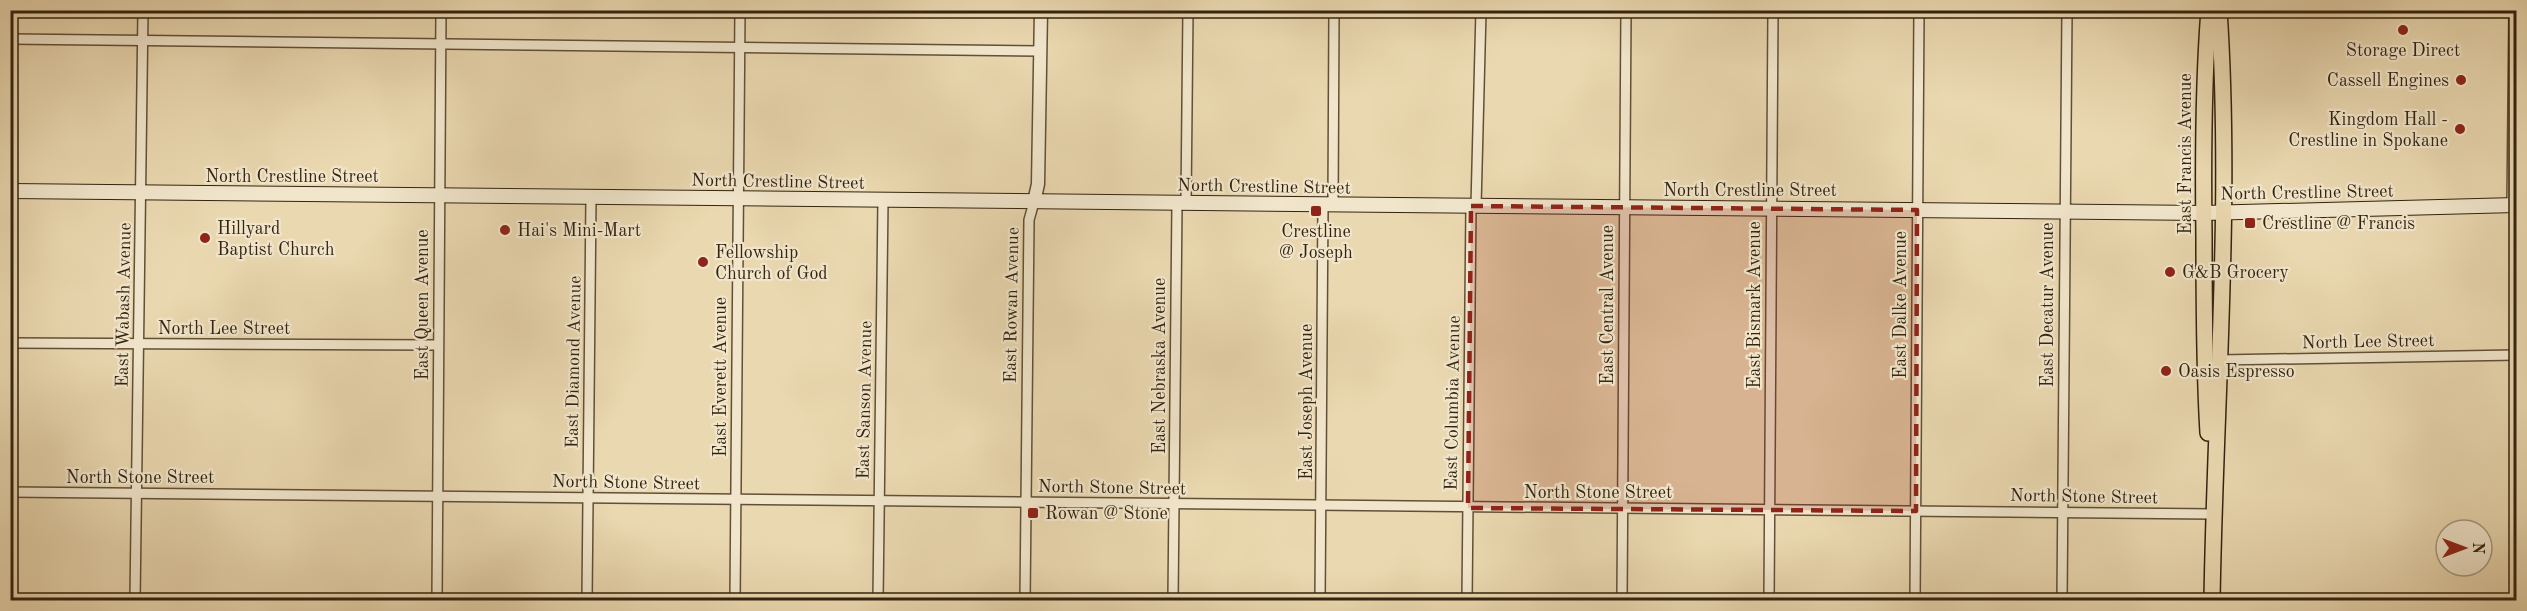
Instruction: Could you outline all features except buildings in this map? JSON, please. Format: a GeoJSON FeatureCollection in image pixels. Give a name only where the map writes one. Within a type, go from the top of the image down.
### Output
{"type":"FeatureCollection","features":[{"type":"Feature","properties":{"kind":"main road","name":"East Francis Avenue"},"geometry":{"type":"LineString","coordinates":[[2209,10],[2205,62],[2204,360],[2213,514]]}},
{"type":"Feature","properties":{"kind":"main road","name":"East Francis Avenue"},"geometry":{"type":"LineString","coordinates":[[2212,600],[2213,514],[2220,360],[2223,62],[2220,10]]}},
{"type":"Feature","properties":{"kind":"main road","name":"North Crestline Street"},"geometry":{"type":"LineString","coordinates":[[10,191],[2204,213],[2514,205]]}},
{"type":"Feature","properties":{"kind":"street","name":"East Wabash Avenue"},"geometry":{"type":"LineString","coordinates":[[135,600],[143,10]]}},
{"type":"Feature","properties":{"kind":"street","name":"East Queen Avenue"},"geometry":{"type":"LineString","coordinates":[[437,600],[441,10]]}},
{"type":"Feature","properties":{"kind":"street","name":"East Everett Avenue"},"geometry":{"type":"LineString","coordinates":[[735,600],[740,10]]}},
{"type":"Feature","properties":{"kind":"street","name":"East Rowan Avenue"},"geometry":{"type":"LineString","coordinates":[[1025,600],[1029,220],[1038,184],[1041,10]]}},
{"type":"Feature","properties":{"kind":"street","name":"East Nebraska Avenue"},"geometry":{"type":"LineString","coordinates":[[1173,600],[1188,10]]}},
{"type":"Feature","properties":{"kind":"street","name":"East Joseph Avenue"},"geometry":{"type":"LineString","coordinates":[[1320,600],[1334,10]]}},
{"type":"Feature","properties":{"kind":"street","name":"East Columbia Avenue"},"geometry":{"type":"LineString","coordinates":[[1467,600],[1474,206],[1481,10]]}},
{"type":"Feature","properties":{"kind":"street","name":"East Central Avenue"},"geometry":{"type":"LineString","coordinates":[[1622,600],[1626,10]]}},
{"type":"Feature","properties":{"kind":"street","name":"East Bismark Avenue"},"geometry":{"type":"LineString","coordinates":[[1769,600],[1773,10]]}},
{"type":"Feature","properties":{"kind":"street","name":"East Dalke Avenue"},"geometry":{"type":"LineString","coordinates":[[1915,600],[1919,10]]}},
{"type":"Feature","properties":{"kind":"street","name":"East Decatur Avenue"},"geometry":{"type":"LineString","coordinates":[[2062,600],[2067,10]]}},
{"type":"Feature","properties":{"kind":"street"},"geometry":{"type":"LineString","coordinates":[[2514,10],[2514,205]]}},
{"type":"Feature","properties":{"kind":"street"},"geometry":{"type":"LineString","coordinates":[[10,39],[1040,51]]}},
{"type":"Feature","properties":{"kind":"street","name":"East Diamond Avenue"},"geometry":{"type":"LineString","coordinates":[[587,600],[591,197]]}},
{"type":"Feature","properties":{"kind":"street","name":"East Sanson Avenue"},"geometry":{"type":"LineString","coordinates":[[878,600],[883,200]]}},
{"type":"Feature","properties":{"kind":"street","name":"North Lee Street"},"geometry":{"type":"LineString","coordinates":[[10,344],[438,345]]}},
{"type":"Feature","properties":{"kind":"street","name":"North Lee Street"},"geometry":{"type":"LineString","coordinates":[[2220,360],[2517,355]]}},
{"type":"Feature","properties":{"kind":"street","name":"North Stone Street"},"geometry":{"type":"LineString","coordinates":[[10,492],[2213,514]]}},
{"type":"Feature","properties":{"kind":"highlighted area"},"geometry":{"type":"Polygon","coordinates":[[[1471,206],[1917,210],[1916,511],[1468,508],[1471,206]]]}},
{"type":"Feature","properties":{"kind":"place","name":"Storage Direct"},"geometry":{"type":"Point","coordinates":[2403,30]}},
{"type":"Feature","properties":{"kind":"place","name":"Cassell Engines"},"geometry":{"type":"Point","coordinates":[2461,80]}},
{"type":"Feature","properties":{"kind":"place","name":"Kingdom Hall - Crestline in Spokane"},"geometry":{"type":"Point","coordinates":[2460,129]}},
{"type":"Feature","properties":{"kind":"place","name":"Crestline @ Joseph"},"geometry":{"type":"Point","coordinates":[1316,211]}},
{"type":"Feature","properties":{"kind":"place","name":"Crestline @ Francis"},"geometry":{"type":"Point","coordinates":[2250,223]}},
{"type":"Feature","properties":{"kind":"place","name":"Hai's Mini-Mart"},"geometry":{"type":"Point","coordinates":[505,230]}},
{"type":"Feature","properties":{"kind":"place","name":"Hillyard Baptist Church"},"geometry":{"type":"Point","coordinates":[205,238]}},
{"type":"Feature","properties":{"kind":"place","name":"Fellowship Church of God"},"geometry":{"type":"Point","coordinates":[703,262]}},
{"type":"Feature","properties":{"kind":"place","name":"G&B Grocery"},"geometry":{"type":"Point","coordinates":[2170,272]}},
{"type":"Feature","properties":{"kind":"place","name":"Oasis Espresso"},"geometry":{"type":"Point","coordinates":[2166,371]}},
{"type":"Feature","properties":{"kind":"place","name":"Rowan @ Stone"},"geometry":{"type":"Point","coordinates":[1033,513]}}]}
